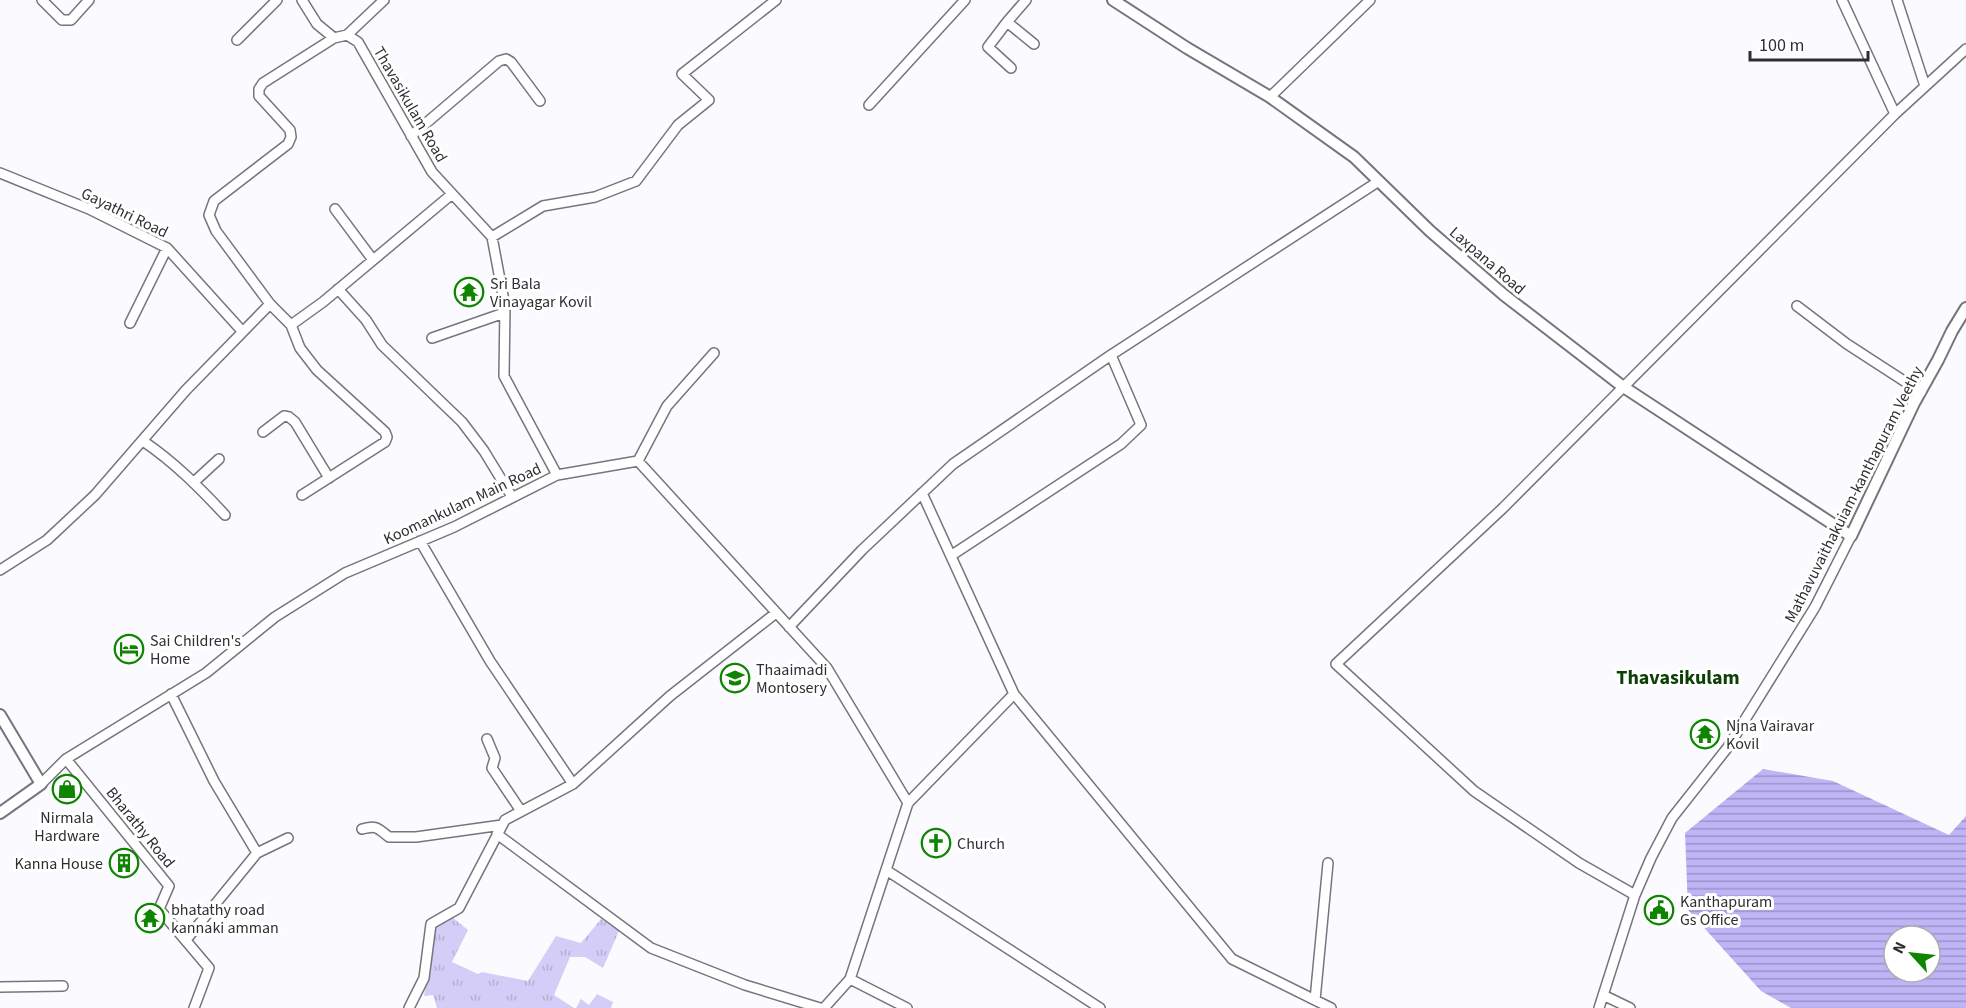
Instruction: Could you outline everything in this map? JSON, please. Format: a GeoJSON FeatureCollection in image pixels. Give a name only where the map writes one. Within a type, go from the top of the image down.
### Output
{"type":"FeatureCollection","features":[{"type":"Feature","properties":{"kind":"street"},"geometry":{"type":"LineString","coordinates":[[42,0],[62,20],[71,20],[89,0]]}},
{"type":"Feature","properties":{"kind":"street"},"geometry":{"type":"LineString","coordinates":[[237,40],[277,0]]}},
{"type":"Feature","properties":{"kind":"street"},"geometry":{"type":"LineString","coordinates":[[302,0],[317,24],[334,38]]}},
{"type":"Feature","properties":{"kind":"street"},"geometry":{"type":"LineString","coordinates":[[302,495],[385,442],[387,437],[385,432],[317,370],[300,348],[291,325],[270,304],[216,231],[209,215],[214,201],[288,144],[291,137],[290,130],[260,96],[259,89],[262,82],[334,38],[347,35],[384,0]]}},
{"type":"Feature","properties":{"kind":"street"},"geometry":{"type":"LineString","coordinates":[[492,237],[543,206],[595,197],[636,181],[678,125],[710,100],[682,74],[776,0]]}},
{"type":"Feature","properties":{"kind":"street"},"geometry":{"type":"LineString","coordinates":[[868,105],[965,0]]}},
{"type":"Feature","properties":{"kind":"street"},"geometry":{"type":"LineString","coordinates":[[1011,68],[988,47],[1026,0]]}},
{"type":"Feature","properties":{"kind":"street","name":"Laxpana Road"},"geometry":{"type":"LineString","coordinates":[[1113,0],[1187,48],[1270,97],[1354,157],[1430,231],[1504,295],[1622,387],[1851,536]]}},
{"type":"Feature","properties":{"kind":"street"},"geometry":{"type":"LineString","coordinates":[[1270,97],[1370,0]]}},
{"type":"Feature","properties":{"kind":"street"},"geometry":{"type":"LineString","coordinates":[[1842,0],[1894,114]]}},
{"type":"Feature","properties":{"kind":"street"},"geometry":{"type":"LineString","coordinates":[[1898,0],[1925,86]]}},
{"type":"Feature","properties":{"kind":"street"},"geometry":{"type":"LineString","coordinates":[[1008,22],[1034,44]]}},
{"type":"Feature","properties":{"kind":"street","name":"Thavasikulam Road"},"geometry":{"type":"LineString","coordinates":[[347,35],[358,42],[432,172],[492,237]]}},
{"type":"Feature","properties":{"kind":"street"},"geometry":{"type":"LineString","coordinates":[[1635,895],[1579,863],[1474,791],[1336,664],[1503,508],[1894,114],[1966,49]]}},
{"type":"Feature","properties":{"kind":"street"},"geometry":{"type":"LineString","coordinates":[[411,136],[499,61],[506,59],[511,62],[540,100]]}},
{"type":"Feature","properties":{"kind":"street","name":"Gayathri Road"},"geometry":{"type":"LineString","coordinates":[[0,173],[89,209],[167,249],[242,331]]}},
{"type":"Feature","properties":{"kind":"street"},"geometry":{"type":"LineString","coordinates":[[789,627],[862,550],[953,464],[1111,355],[1379,182]]}},
{"type":"Feature","properties":{"kind":"street"},"geometry":{"type":"LineString","coordinates":[[291,325],[452,194]]}},
{"type":"Feature","properties":{"kind":"street"},"geometry":{"type":"LineString","coordinates":[[335,209],[373,260]]}},
{"type":"Feature","properties":{"kind":"street","name":"Koomankulam Main Road"},"geometry":{"type":"LineString","coordinates":[[0,813],[41,784],[66,759],[206,673],[275,617],[345,573],[454,527],[558,475],[504,376],[504,313],[492,237]]}},
{"type":"Feature","properties":{"kind":"street"},"geometry":{"type":"LineString","coordinates":[[130,323],[167,249]]}},
{"type":"Feature","properties":{"kind":"street"},"geometry":{"type":"LineString","coordinates":[[338,289],[366,320],[382,345],[462,422],[484,451],[512,497]]}},
{"type":"Feature","properties":{"kind":"street"},"geometry":{"type":"LineString","coordinates":[[0,570],[47,540],[95,495],[186,390],[270,304]]}},
{"type":"Feature","properties":{"kind":"street"},"geometry":{"type":"LineString","coordinates":[[1797,306],[1847,344],[1921,392]]}},
{"type":"Feature","properties":{"kind":"street","name":"Mathavuvaithakuiam-kanthapuram Veethy"},"geometry":{"type":"LineString","coordinates":[[1599,1008],[1635,895],[1651,858],[1672,818],[1728,747],[1815,607],[1914,403],[1966,308]]}},
{"type":"Feature","properties":{"kind":"street"},"geometry":{"type":"LineString","coordinates":[[432,338],[504,313]]}},
{"type":"Feature","properties":{"kind":"street"},"geometry":{"type":"LineString","coordinates":[[638,461],[667,406],[714,353]]}},
{"type":"Feature","properties":{"kind":"street"},"geometry":{"type":"LineString","coordinates":[[952,555],[1121,444],[1141,424],[1111,355]]}},
{"type":"Feature","properties":{"kind":"street"},"geometry":{"type":"LineString","coordinates":[[262,432],[284,416],[289,417],[295,422],[329,478]]}},
{"type":"Feature","properties":{"kind":"street"},"geometry":{"type":"LineString","coordinates":[[143,441],[166,457],[194,482],[225,515]]}},
{"type":"Feature","properties":{"kind":"street"},"geometry":{"type":"LineString","coordinates":[[194,482],[219,459]]}},
{"type":"Feature","properties":{"kind":"street"},"geometry":{"type":"LineString","coordinates":[[558,475],[638,461]]}},
{"type":"Feature","properties":{"kind":"street"},"geometry":{"type":"LineString","coordinates":[[638,461],[826,668],[908,802]]}},
{"type":"Feature","properties":{"kind":"street"},"geometry":{"type":"LineString","coordinates":[[922,493],[1014,694],[1232,959],[1331,1008]]}},
{"type":"Feature","properties":{"kind":"street"},"geometry":{"type":"LineString","coordinates":[[420,541],[490,661],[573,784]]}},
{"type":"Feature","properties":{"kind":"street"},"geometry":{"type":"LineString","coordinates":[[409,1008],[424,978],[431,924],[459,908],[505,820],[573,784],[670,696],[776,613]]}},
{"type":"Feature","properties":{"kind":"street"},"geometry":{"type":"LineString","coordinates":[[171,694],[214,781],[257,853]]}},
{"type":"Feature","properties":{"kind":"street"},"geometry":{"type":"LineString","coordinates":[[362,830],[374,826],[389,837],[407,837],[500,830],[651,948],[745,985],[822,1008],[850,979],[908,802],[1014,694]]}},
{"type":"Feature","properties":{"kind":"street"},"geometry":{"type":"LineString","coordinates":[[0,716],[41,784]]}},
{"type":"Feature","properties":{"kind":"street"},"geometry":{"type":"LineString","coordinates":[[487,739],[495,758],[492,768],[521,811]]}},
{"type":"Feature","properties":{"kind":"street","name":"Bharathy Road"},"geometry":{"type":"LineString","coordinates":[[66,759],[169,885],[159,909],[209,968],[194,1008]]}},
{"type":"Feature","properties":{"kind":"street"},"geometry":{"type":"LineString","coordinates":[[186,940],[257,853],[288,838]]}},
{"type":"Feature","properties":{"kind":"street"},"geometry":{"type":"LineString","coordinates":[[1316,1000],[1328,863]]}},
{"type":"Feature","properties":{"kind":"street"},"geometry":{"type":"LineString","coordinates":[[886,870],[1100,1008]]}},
{"type":"Feature","properties":{"kind":"street"},"geometry":{"type":"LineString","coordinates":[[850,979],[907,1008]]}},
{"type":"Feature","properties":{"kind":"street"},"geometry":{"type":"LineString","coordinates":[[0,987],[63,986]]}},
{"type":"Feature","properties":{"kind":"street"},"geometry":{"type":"LineString","coordinates":[[1603,995],[1630,1008]]}},
{"type":"Feature","properties":{"kind":"green space"},"geometry":{"type":"Polygon","coordinates":[[[452,917],[468,930],[452,962],[478,974],[482,972],[528,981],[556,936],[581,943],[601,919],[619,931],[603,968],[585,957],[570,957],[554,995],[574,1008],[437,1008],[433,995],[424,996],[435,926],[452,917]]]}},
{"type":"Feature","properties":{"kind":"green space"},"geometry":{"type":"Polygon","coordinates":[[[597,994],[613,1002],[611,1008],[576,1008],[581,999],[589,1005],[597,994]]]}},
{"type":"Feature","properties":{"kind":"shaded area"},"geometry":{"type":"Polygon","coordinates":[[[1763,769],[1833,781],[1949,835],[1966,816],[1966,1008],[1791,1008],[1761,991],[1688,910],[1685,833],[1763,769]]]}},
{"type":"Feature","properties":{"kind":"place","name":"Sri Bala Vinayagar Kovil"},"geometry":{"type":"Point","coordinates":[469,292]}},
{"type":"Feature","properties":{"kind":"place","name":"Sai Children's Home"},"geometry":{"type":"Point","coordinates":[129,649]}},
{"type":"Feature","properties":{"kind":"place","name":"Thaaimadi Montosery"},"geometry":{"type":"Point","coordinates":[735,678]}},
{"type":"Feature","properties":{"kind":"place","name":"Njna Vairavar Kovil"},"geometry":{"type":"Point","coordinates":[1705,734]}},
{"type":"Feature","properties":{"kind":"place","name":"Nirmala Hardware"},"geometry":{"type":"Point","coordinates":[67,789]}},
{"type":"Feature","properties":{"kind":"place","name":"Church"},"geometry":{"type":"Point","coordinates":[936,843]}},
{"type":"Feature","properties":{"kind":"place","name":"Kanna House"},"geometry":{"type":"Point","coordinates":[124,863]}},
{"type":"Feature","properties":{"kind":"place","name":"Kanthapuram Gs Office"},"geometry":{"type":"Point","coordinates":[1659,910]}},
{"type":"Feature","properties":{"kind":"place","name":"bhatathy road kannaki amman"},"geometry":{"type":"Point","coordinates":[150,918]}},
{"type":"Feature","properties":{"kind":"district","name":"Thavasikulam"},"geometry":{"type":"Point","coordinates":[1678,677]}}]}
